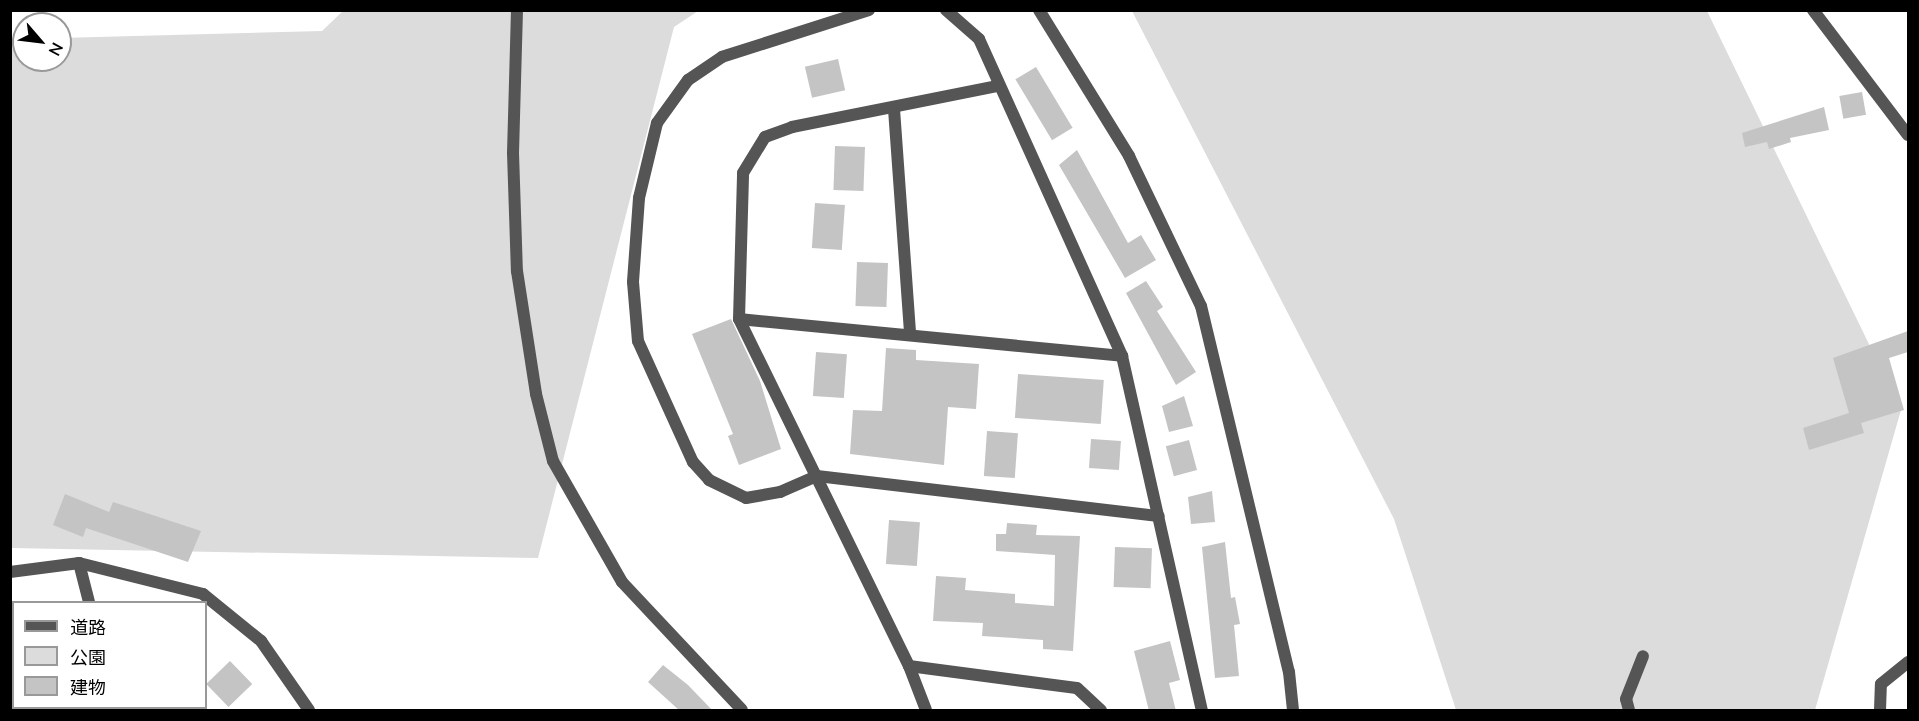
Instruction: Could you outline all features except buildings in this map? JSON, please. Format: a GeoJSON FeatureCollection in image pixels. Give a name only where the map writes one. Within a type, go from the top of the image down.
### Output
{"type":"FeatureCollection","features":[{"type":"Feature","properties":{"kind":"street"},"geometry":{"type":"LineString","coordinates":[[517,10],[513,153],[517,271],[536,394],[553,461],[622,582],[742,711]]}},
{"type":"Feature","properties":{"kind":"street"},"geometry":{"type":"LineString","coordinates":[[869,10],[722,57],[688,80],[657,123],[639,198],[633,282],[638,341],[693,462],[709,480],[746,498],[780,492],[817,476],[1159,516]]}},
{"type":"Feature","properties":{"kind":"street"},"geometry":{"type":"LineString","coordinates":[[946,10],[979,39],[998,86],[1122,356],[1202,711]]}},
{"type":"Feature","properties":{"kind":"street"},"geometry":{"type":"LineString","coordinates":[[1039,10],[1129,156],[1201,306],[1288,672],[1293,711]]}},
{"type":"Feature","properties":{"kind":"street"},"geometry":{"type":"LineString","coordinates":[[1813,10],[1908,135]]}},
{"type":"Feature","properties":{"kind":"street"},"geometry":{"type":"LineString","coordinates":[[926,711],[909,666],[739,319],[743,173],[765,137],[792,127],[894,110],[998,86]]}},
{"type":"Feature","properties":{"kind":"street"},"geometry":{"type":"LineString","coordinates":[[894,110],[910,332]]}},
{"type":"Feature","properties":{"kind":"street"},"geometry":{"type":"LineString","coordinates":[[739,319],[910,332],[1122,356]]}},
{"type":"Feature","properties":{"kind":"street"},"geometry":{"type":"LineString","coordinates":[[79,562],[89,601]]}},
{"type":"Feature","properties":{"kind":"street"},"geometry":{"type":"LineString","coordinates":[[10,572],[79,562],[203,594],[261,641],[309,711]]}},
{"type":"Feature","properties":{"kind":"street"},"geometry":{"type":"LineString","coordinates":[[1629,711],[1626,699],[1643,656]]}},
{"type":"Feature","properties":{"kind":"street"},"geometry":{"type":"LineString","coordinates":[[1880,711],[1881,684],[1908,662]]}},
{"type":"Feature","properties":{"kind":"street"},"geometry":{"type":"LineString","coordinates":[[909,666],[1077,688],[1101,711]]}},
{"type":"Feature","properties":{"kind":"green space"},"geometry":{"type":"Polygon","coordinates":[[[343,11],[698,11],[674,27],[538,558],[11,548],[10,40],[12,40],[12,72],[72,72],[72,38],[322,31],[343,11]]]}},
{"type":"Feature","properties":{"kind":"green space"},"geometry":{"type":"Polygon","coordinates":[[[1132,11],[1707,11],[1901,410],[1815,710],[1456,710],[1394,519],[1132,11]]]}}]}
